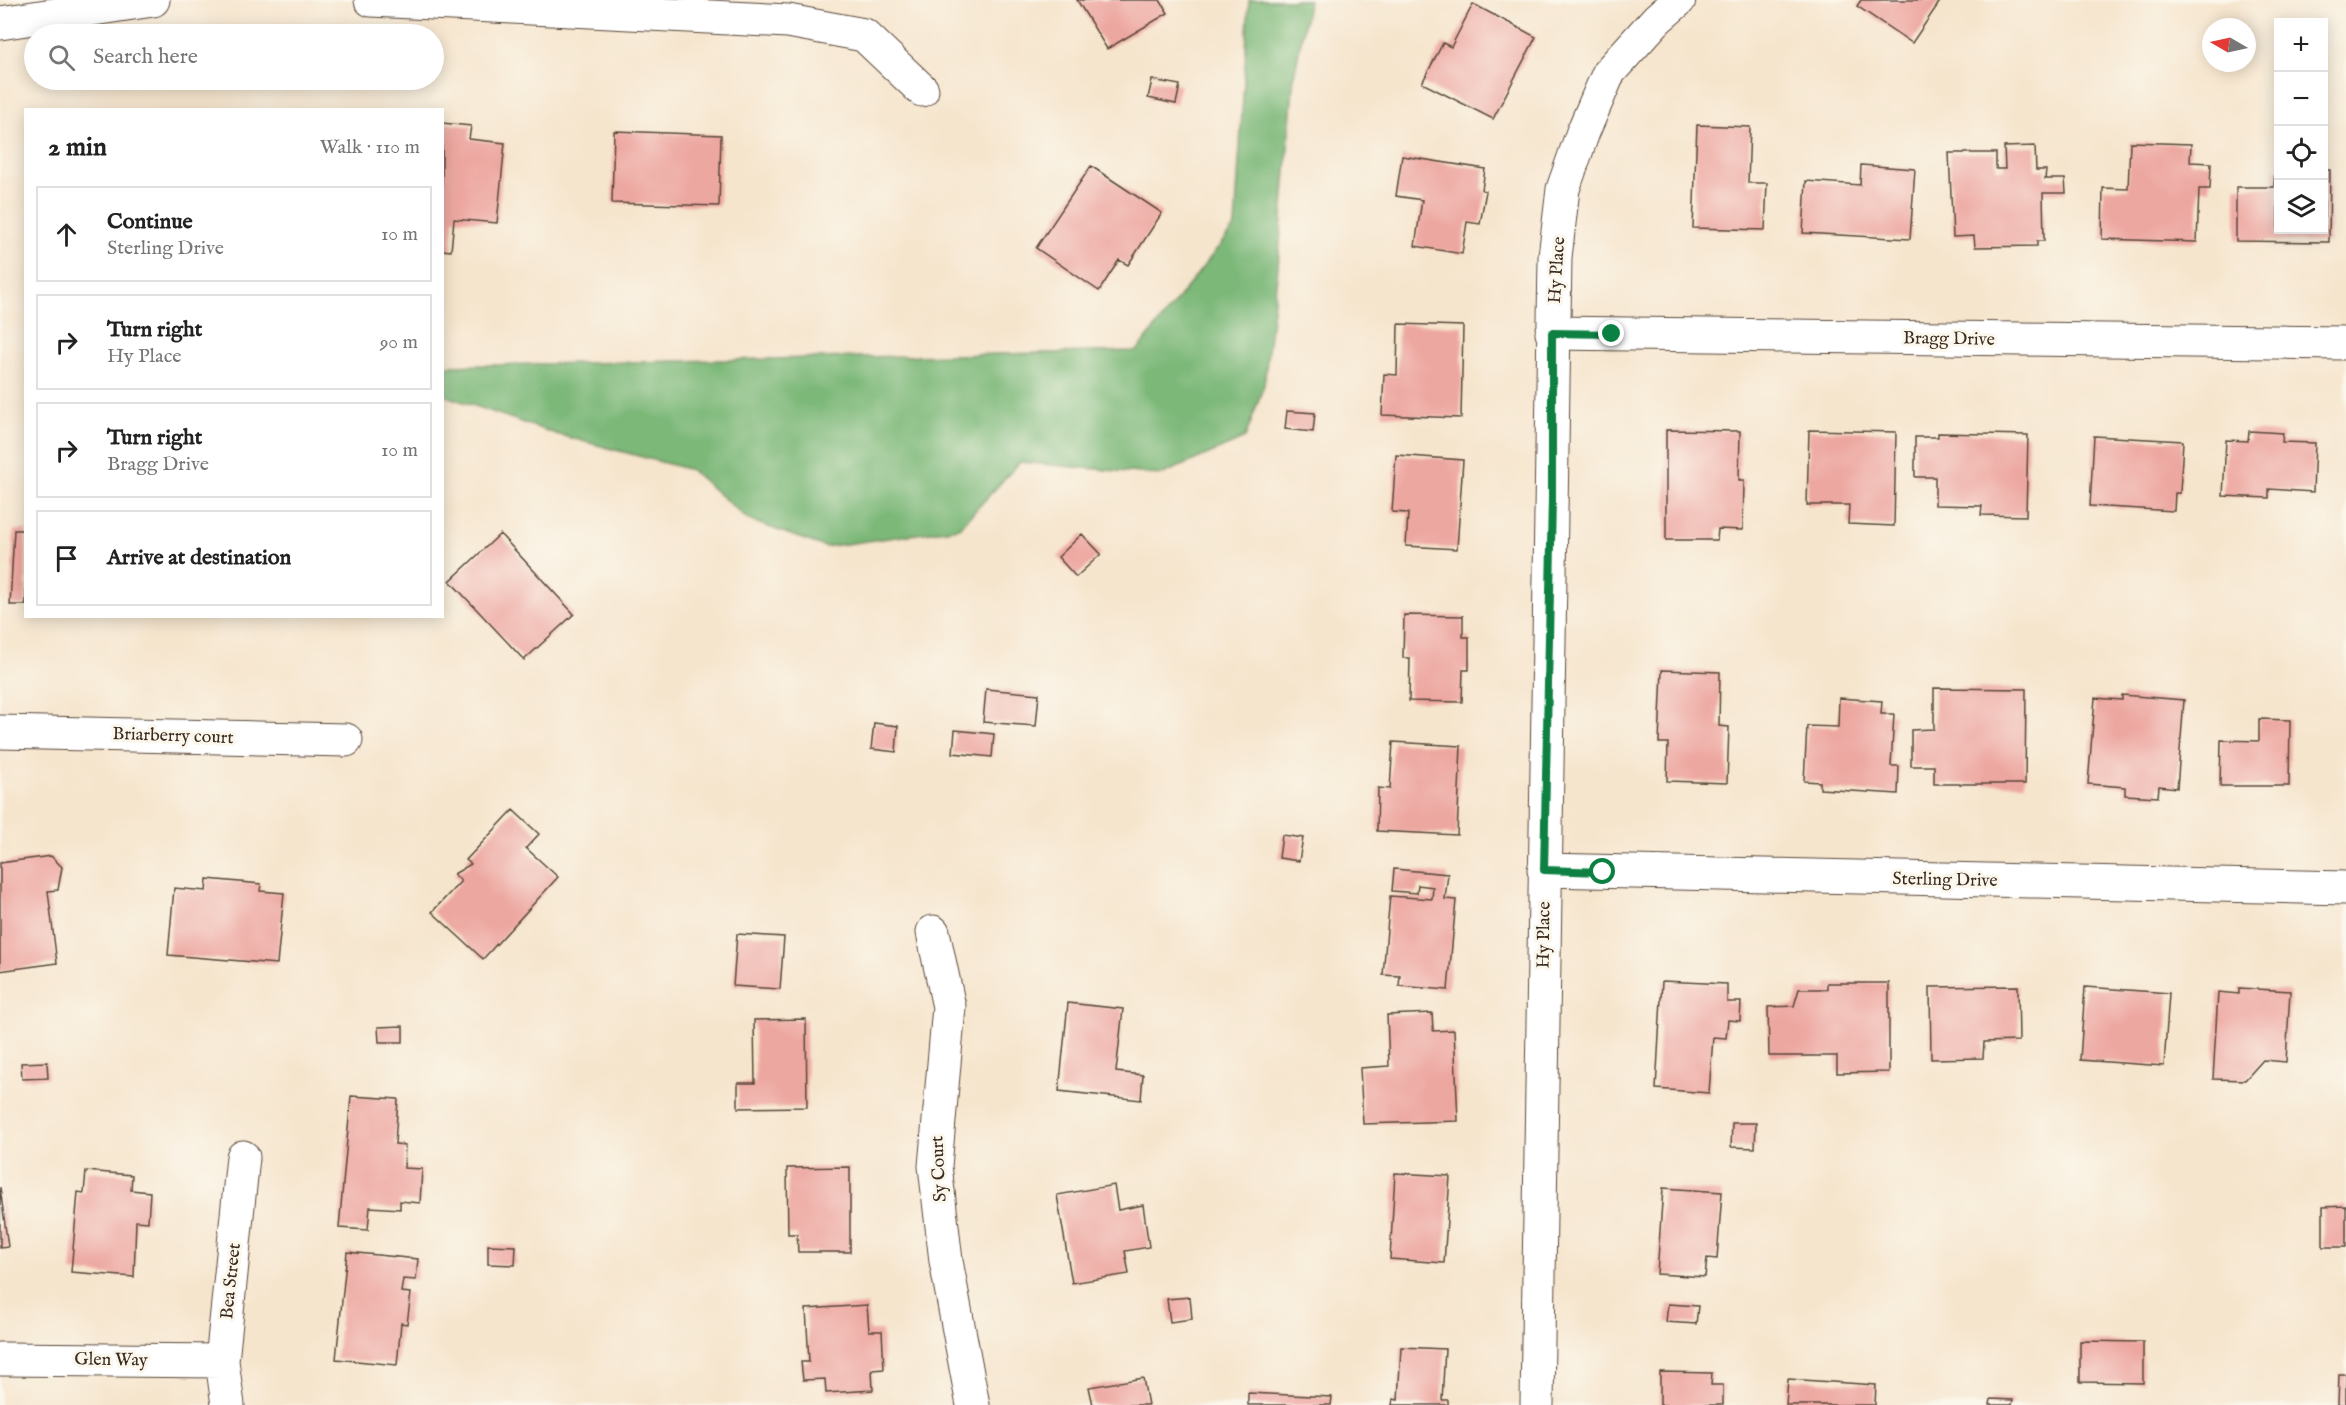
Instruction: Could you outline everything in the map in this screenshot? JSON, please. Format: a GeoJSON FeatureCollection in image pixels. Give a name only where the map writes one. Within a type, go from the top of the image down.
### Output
{"type":"FeatureCollection","features":[{"type":"Feature","properties":{"kind":"street"},"geometry":{"type":"LineString","coordinates":[[0,23],[153,0]]}},
{"type":"Feature","properties":{"kind":"street"},"geometry":{"type":"LineString","coordinates":[[371,0],[788,21],[864,35],[922,90]]}},
{"type":"Feature","properties":{"kind":"street","name":"Hy Place"},"geometry":{"type":"LineString","coordinates":[[1537,1405],[1544,870],[1552,499],[1552,333],[1555,257],[1563,189],[1583,132],[1609,72],[1658,19],[1679,0]]}},
{"type":"Feature","properties":{"kind":"street","name":"Bragg Drive"},"geometry":{"type":"LineString","coordinates":[[1552,333],[2346,343]]}},
{"type":"Feature","properties":{"kind":"street","name":"Briarberry court"},"geometry":{"type":"LineString","coordinates":[[0,732],[346,740]]}},
{"type":"Feature","properties":{"kind":"street","name":"Sterling Drive"},"geometry":{"type":"LineString","coordinates":[[1544,870],[2346,888]]}},
{"type":"Feature","properties":{"kind":"street","name":"Sy Court"},"geometry":{"type":"LineString","coordinates":[[933,932],[949,1007],[934,1166],[946,1261],[973,1405]]}},
{"type":"Feature","properties":{"kind":"street","name":"Bea Street"},"geometry":{"type":"LineString","coordinates":[[228,1405],[222,1361],[243,1157]]}},
{"type":"Feature","properties":{"kind":"street","name":"Glen Way"},"geometry":{"type":"LineString","coordinates":[[0,1359],[222,1361]]}},
{"type":"Feature","properties":{"kind":"green space"},"geometry":{"type":"Polygon","coordinates":[[[1249,0],[1309,0],[1294,76],[1278,267],[1264,385],[1245,438],[1161,475],[1020,462],[959,528],[825,547],[749,520],[691,470],[556,434],[444,395],[444,366],[1137,351],[1235,226],[1249,0]]]}},
{"type":"Feature","properties":{"kind":"building"},"geometry":{"type":"Polygon","coordinates":[[[1077,0],[1160,0],[1168,13],[1107,49],[1077,0]]]}},
{"type":"Feature","properties":{"kind":"building"},"geometry":{"type":"Polygon","coordinates":[[[1861,0],[1941,0],[1912,43],[1857,6],[1861,0]]]}},
{"type":"Feature","properties":{"kind":"building"},"geometry":{"type":"Polygon","coordinates":[[[1473,4],[1536,37],[1493,119],[1422,83],[1443,43],[1451,47],[1473,4]]]}},
{"type":"Feature","properties":{"kind":"building"},"geometry":{"type":"Polygon","coordinates":[[[1152,80],[1180,85],[1176,104],[1148,98],[1152,80]]]}},
{"type":"Feature","properties":{"kind":"building"},"geometry":{"type":"Polygon","coordinates":[[[444,123],[471,126],[469,139],[505,143],[497,223],[454,219],[451,251],[444,250],[444,123]]]}},
{"type":"Feature","properties":{"kind":"building"},"geometry":{"type":"Polygon","coordinates":[[[1697,125],[1750,127],[1748,183],[1767,183],[1765,230],[1693,228],[1697,125]]]}},
{"type":"Feature","properties":{"kind":"building"},"geometry":{"type":"Polygon","coordinates":[[[614,131],[721,135],[719,206],[612,203],[614,131]]]}},
{"type":"Feature","properties":{"kind":"building"},"geometry":{"type":"Polygon","coordinates":[[[2130,142],[2191,144],[2190,162],[2211,163],[2210,189],[2199,189],[2197,242],[2102,239],[2103,188],[2128,189],[2130,142]]]}},
{"type":"Feature","properties":{"kind":"building"},"geometry":{"type":"Polygon","coordinates":[[[2035,146],[2036,170],[2046,170],[2045,179],[2065,179],[2066,193],[2043,193],[2044,241],[2037,241],[2037,246],[1975,247],[1974,236],[1953,237],[1949,153],[1996,153],[1996,169],[2005,169],[2004,147],[2035,146]]]}},
{"type":"Feature","properties":{"kind":"building"},"geometry":{"type":"Polygon","coordinates":[[[1402,156],[1485,169],[1482,190],[1486,191],[1480,224],[1467,222],[1462,254],[1415,246],[1422,200],[1396,196],[1402,156]]]}},
{"type":"Feature","properties":{"kind":"building"},"geometry":{"type":"Polygon","coordinates":[[[1861,165],[1915,169],[1910,239],[1803,233],[1806,181],[1860,185],[1861,165]]]}},
{"type":"Feature","properties":{"kind":"building"},"geometry":{"type":"Polygon","coordinates":[[[1091,166],[1162,213],[1128,265],[1119,260],[1099,291],[1036,248],[1091,166]]]}},
{"type":"Feature","properties":{"kind":"building"},"geometry":{"type":"Polygon","coordinates":[[[2328,170],[2330,170],[2329,242],[2236,241],[2236,187],[2274,187],[2274,234],[2328,234],[2328,170]]]}},
{"type":"Feature","properties":{"kind":"building"},"geometry":{"type":"Polygon","coordinates":[[[1398,324],[1463,326],[1461,418],[1382,415],[1384,374],[1397,375],[1398,324]]]}},
{"type":"Feature","properties":{"kind":"building"},"geometry":{"type":"Polygon","coordinates":[[[1287,411],[1315,413],[1313,432],[1285,429],[1287,411]]]}},
{"type":"Feature","properties":{"kind":"building"},"geometry":{"type":"Polygon","coordinates":[[[1666,430],[1740,431],[1739,480],[1744,480],[1743,530],[1718,529],[1717,540],[1666,540],[1666,430]]]}},
{"type":"Feature","properties":{"kind":"building"},"geometry":{"type":"Polygon","coordinates":[[[1809,430],[1896,432],[1894,526],[1848,524],[1849,505],[1807,505],[1809,430]]]}},
{"type":"Feature","properties":{"kind":"building"},"geometry":{"type":"Polygon","coordinates":[[[2249,431],[2283,433],[2282,442],[2315,443],[2313,492],[2269,489],[2269,498],[2223,496],[2226,440],[2248,441],[2249,431]]]}},
{"type":"Feature","properties":{"kind":"building"},"geometry":{"type":"Polygon","coordinates":[[[1938,433],[2028,435],[2026,516],[1981,515],[1982,506],[1935,505],[1935,477],[1915,477],[1915,437],[1938,437],[1938,433]]]}},
{"type":"Feature","properties":{"kind":"building"},"geometry":{"type":"Polygon","coordinates":[[[2094,436],[2183,441],[2180,493],[2175,493],[2174,511],[2090,506],[2094,436]]]}},
{"type":"Feature","properties":{"kind":"building"},"geometry":{"type":"Polygon","coordinates":[[[1396,455],[1463,460],[1457,549],[1406,546],[1408,513],[1392,512],[1396,455]]]}},
{"type":"Feature","properties":{"kind":"building"},"geometry":{"type":"Polygon","coordinates":[[[14,530],[24,530],[24,605],[10,605],[14,530]]]}},
{"type":"Feature","properties":{"kind":"building"},"geometry":{"type":"Polygon","coordinates":[[[500,534],[574,614],[524,660],[450,581],[500,534]]]}},
{"type":"Feature","properties":{"kind":"building"},"geometry":{"type":"Polygon","coordinates":[[[1082,534],[1101,554],[1076,577],[1058,557],[1082,534]]]}},
{"type":"Feature","properties":{"kind":"building"},"geometry":{"type":"Polygon","coordinates":[[[1404,615],[1463,616],[1463,637],[1469,637],[1469,670],[1463,670],[1462,702],[1409,701],[1410,658],[1403,658],[1404,615]]]}},
{"type":"Feature","properties":{"kind":"building"},"geometry":{"type":"Polygon","coordinates":[[[1662,670],[1720,672],[1719,726],[1729,727],[1727,783],[1667,781],[1668,743],[1659,743],[1662,670]]]}},
{"type":"Feature","properties":{"kind":"building"},"geometry":{"type":"Polygon","coordinates":[[[1934,688],[2026,689],[2025,784],[1934,784],[1934,766],[1911,766],[1911,730],[1934,729],[1934,688]]]}},
{"type":"Feature","properties":{"kind":"building"},"geometry":{"type":"Polygon","coordinates":[[[986,689],[1039,694],[1036,726],[983,722],[986,689]]]}},
{"type":"Feature","properties":{"kind":"building"},"geometry":{"type":"Polygon","coordinates":[[[2122,695],[2184,700],[2177,788],[2159,786],[2158,797],[2125,795],[2125,787],[2088,784],[2095,698],[2122,700],[2122,695]]]}},
{"type":"Feature","properties":{"kind":"building"},"geometry":{"type":"Polygon","coordinates":[[[1839,698],[1882,701],[1881,714],[1894,714],[1891,766],[1899,766],[1898,794],[1820,789],[1820,782],[1804,781],[1807,726],[1838,727],[1839,698]]]}},
{"type":"Feature","properties":{"kind":"building"},"geometry":{"type":"Polygon","coordinates":[[[2259,719],[2290,720],[2289,786],[2220,786],[2221,740],[2259,741],[2259,719]]]}},
{"type":"Feature","properties":{"kind":"building"},"geometry":{"type":"Polygon","coordinates":[[[874,723],[898,726],[896,752],[871,749],[874,723]]]}},
{"type":"Feature","properties":{"kind":"building"},"geometry":{"type":"Polygon","coordinates":[[[955,730],[994,734],[992,757],[953,753],[955,730]]]}},
{"type":"Feature","properties":{"kind":"building"},"geometry":{"type":"Polygon","coordinates":[[[1393,742],[1461,746],[1457,835],[1377,831],[1378,788],[1390,789],[1393,742]]]}},
{"type":"Feature","properties":{"kind":"building"},"geometry":{"type":"Polygon","coordinates":[[[513,810],[539,834],[526,848],[558,877],[483,959],[432,912],[461,881],[454,874],[471,864],[466,860],[513,810]]]}},
{"type":"Feature","properties":{"kind":"building"},"geometry":{"type":"Polygon","coordinates":[[[1282,835],[1303,838],[1299,861],[1279,858],[1282,835]]]}},
{"type":"Feature","properties":{"kind":"building"},"geometry":{"type":"Polygon","coordinates":[[[51,856],[62,867],[58,890],[48,891],[57,963],[0,971],[0,863],[51,856]]]}},
{"type":"Feature","properties":{"kind":"building"},"geometry":{"type":"Polygon","coordinates":[[[1394,869],[1448,874],[1445,899],[1456,900],[1448,990],[1399,986],[1400,976],[1383,975],[1390,896],[1432,899],[1433,887],[1418,885],[1417,893],[1392,891],[1394,869]]]}},
{"type":"Feature","properties":{"kind":"building"},"geometry":{"type":"Polygon","coordinates":[[[207,879],[261,884],[260,891],[284,893],[277,964],[168,955],[174,888],[206,891],[207,879]]]}},
{"type":"Feature","properties":{"kind":"building"},"geometry":{"type":"Polygon","coordinates":[[[737,934],[784,937],[780,989],[733,986],[737,934]]]}},
{"type":"Feature","properties":{"kind":"building"},"geometry":{"type":"Polygon","coordinates":[[[1662,981],[1727,984],[1727,1002],[1741,1002],[1740,1021],[1728,1020],[1726,1038],[1713,1037],[1709,1093],[1656,1089],[1662,981]]]}},
{"type":"Feature","properties":{"kind":"building"},"geometry":{"type":"Polygon","coordinates":[[[1827,983],[1889,983],[1889,1072],[1837,1073],[1837,1056],[1769,1056],[1768,1007],[1794,1006],[1799,989],[1827,989],[1827,983]]]}},
{"type":"Feature","properties":{"kind":"building"},"geometry":{"type":"Polygon","coordinates":[[[2018,986],[2019,1041],[1984,1042],[1983,1058],[1931,1059],[1930,987],[2018,986]]]}},
{"type":"Feature","properties":{"kind":"building"},"geometry":{"type":"Polygon","coordinates":[[[2085,987],[2169,993],[2164,1066],[2080,1060],[2085,987]]]}},
{"type":"Feature","properties":{"kind":"building"},"geometry":{"type":"Polygon","coordinates":[[[2239,988],[2290,991],[2286,1062],[2263,1060],[2245,1080],[2213,1079],[2218,992],[2239,994],[2239,988]]]}},
{"type":"Feature","properties":{"kind":"building"},"geometry":{"type":"Polygon","coordinates":[[[1068,1003],[1123,1009],[1116,1072],[1143,1075],[1141,1100],[1059,1091],[1068,1003]]]}},
{"type":"Feature","properties":{"kind":"building"},"geometry":{"type":"Polygon","coordinates":[[[1432,1013],[1433,1031],[1454,1030],[1458,1121],[1363,1124],[1360,1068],[1389,1066],[1387,1015],[1432,1013]]]}},
{"type":"Feature","properties":{"kind":"building"},"geometry":{"type":"Polygon","coordinates":[[[806,1019],[807,1107],[738,1108],[738,1083],[755,1083],[754,1020],[806,1019]]]}},
{"type":"Feature","properties":{"kind":"building"},"geometry":{"type":"Polygon","coordinates":[[[403,1026],[403,1042],[379,1042],[378,1027],[403,1026]]]}},
{"type":"Feature","properties":{"kind":"building"},"geometry":{"type":"Polygon","coordinates":[[[47,1062],[48,1078],[22,1079],[21,1063],[47,1062]]]}},
{"type":"Feature","properties":{"kind":"building"},"geometry":{"type":"Polygon","coordinates":[[[351,1096],[398,1099],[395,1144],[405,1145],[404,1168],[422,1169],[420,1203],[400,1201],[400,1209],[370,1207],[368,1230],[339,1228],[351,1096]]]}},
{"type":"Feature","properties":{"kind":"building"},"geometry":{"type":"Polygon","coordinates":[[[1732,1123],[1756,1123],[1755,1148],[1731,1147],[1732,1123]]]}},
{"type":"Feature","properties":{"kind":"building"},"geometry":{"type":"Polygon","coordinates":[[[850,1167],[850,1252],[798,1252],[797,1234],[788,1234],[787,1168],[850,1167]]]}},
{"type":"Feature","properties":{"kind":"building"},"geometry":{"type":"Polygon","coordinates":[[[86,1171],[132,1175],[131,1190],[150,1192],[148,1222],[136,1221],[134,1277],[71,1272],[78,1192],[84,1193],[86,1171]]]}},
{"type":"Feature","properties":{"kind":"building"},"geometry":{"type":"Polygon","coordinates":[[[1395,1173],[1450,1176],[1444,1263],[1390,1259],[1395,1173]]]}},
{"type":"Feature","properties":{"kind":"building"},"geometry":{"type":"Polygon","coordinates":[[[1114,1185],[1118,1210],[1143,1205],[1149,1247],[1125,1251],[1129,1274],[1072,1283],[1057,1195],[1114,1185]]]}},
{"type":"Feature","properties":{"kind":"building"},"geometry":{"type":"Polygon","coordinates":[[[0,1187],[8,1247],[0,1248],[0,1187]]]}},
{"type":"Feature","properties":{"kind":"building"},"geometry":{"type":"Polygon","coordinates":[[[1663,1188],[1722,1192],[1717,1259],[1707,1258],[1705,1277],[1657,1274],[1663,1188]]]}},
{"type":"Feature","properties":{"kind":"building"},"geometry":{"type":"Polygon","coordinates":[[[2346,1206],[2346,1247],[2323,1247],[2323,1207],[2346,1206]]]}},
{"type":"Feature","properties":{"kind":"building"},"geometry":{"type":"Polygon","coordinates":[[[488,1245],[516,1246],[515,1265],[488,1264],[488,1245]]]}},
{"type":"Feature","properties":{"kind":"building"},"geometry":{"type":"Polygon","coordinates":[[[347,1252],[418,1259],[416,1280],[403,1279],[401,1292],[411,1293],[407,1324],[401,1323],[397,1365],[336,1359],[347,1252]]]}},
{"type":"Feature","properties":{"kind":"building"},"geometry":{"type":"Polygon","coordinates":[[[1190,1297],[1192,1319],[1170,1322],[1167,1299],[1190,1297]]]}},
{"type":"Feature","properties":{"kind":"building"},"geometry":{"type":"Polygon","coordinates":[[[1668,1304],[1698,1306],[1696,1324],[1666,1322],[1668,1304]]]}},
{"type":"Feature","properties":{"kind":"building"},"geometry":{"type":"Polygon","coordinates":[[[867,1305],[869,1331],[882,1331],[884,1369],[872,1370],[873,1390],[826,1393],[825,1379],[803,1380],[801,1362],[809,1362],[806,1309],[867,1305]]]}},
{"type":"Feature","properties":{"kind":"building"},"geometry":{"type":"Polygon","coordinates":[[[2080,1341],[2143,1342],[2143,1383],[2080,1382],[2080,1341]]]}},
{"type":"Feature","properties":{"kind":"building"},"geometry":{"type":"Polygon","coordinates":[[[1401,1347],[1445,1349],[1442,1400],[1448,1400],[1448,1405],[1392,1405],[1393,1399],[1398,1400],[1401,1347]]]}},
{"type":"Feature","properties":{"kind":"building"},"geometry":{"type":"Polygon","coordinates":[[[1660,1372],[1712,1373],[1711,1385],[1723,1385],[1723,1405],[1660,1405],[1660,1372]]]}},
{"type":"Feature","properties":{"kind":"building"},"geometry":{"type":"Polygon","coordinates":[[[2339,1374],[2346,1374],[2346,1405],[2338,1405],[2339,1374]]]}},
{"type":"Feature","properties":{"kind":"building"},"geometry":{"type":"Polygon","coordinates":[[[1143,1378],[1148,1405],[1093,1405],[1089,1387],[1143,1378]]]}},
{"type":"Feature","properties":{"kind":"building"},"geometry":{"type":"Polygon","coordinates":[[[1788,1379],[1876,1385],[1875,1405],[1786,1405],[1788,1379]]]}},
{"type":"Feature","properties":{"kind":"building"},"geometry":{"type":"Polygon","coordinates":[[[1248,1393],[1332,1397],[1331,1405],[1248,1405],[1248,1393]]]}},
{"type":"Feature","properties":{"kind":"building"},"geometry":{"type":"Polygon","coordinates":[[[1991,1399],[2013,1400],[2012,1405],[1990,1405],[1991,1399]]]}},
{"type":"Feature","properties":{"kind":"route"},"geometry":{"type":"LineString","coordinates":[[1603,872],[1544,870],[1552,499],[1552,333],[1612,334]]}}]}
